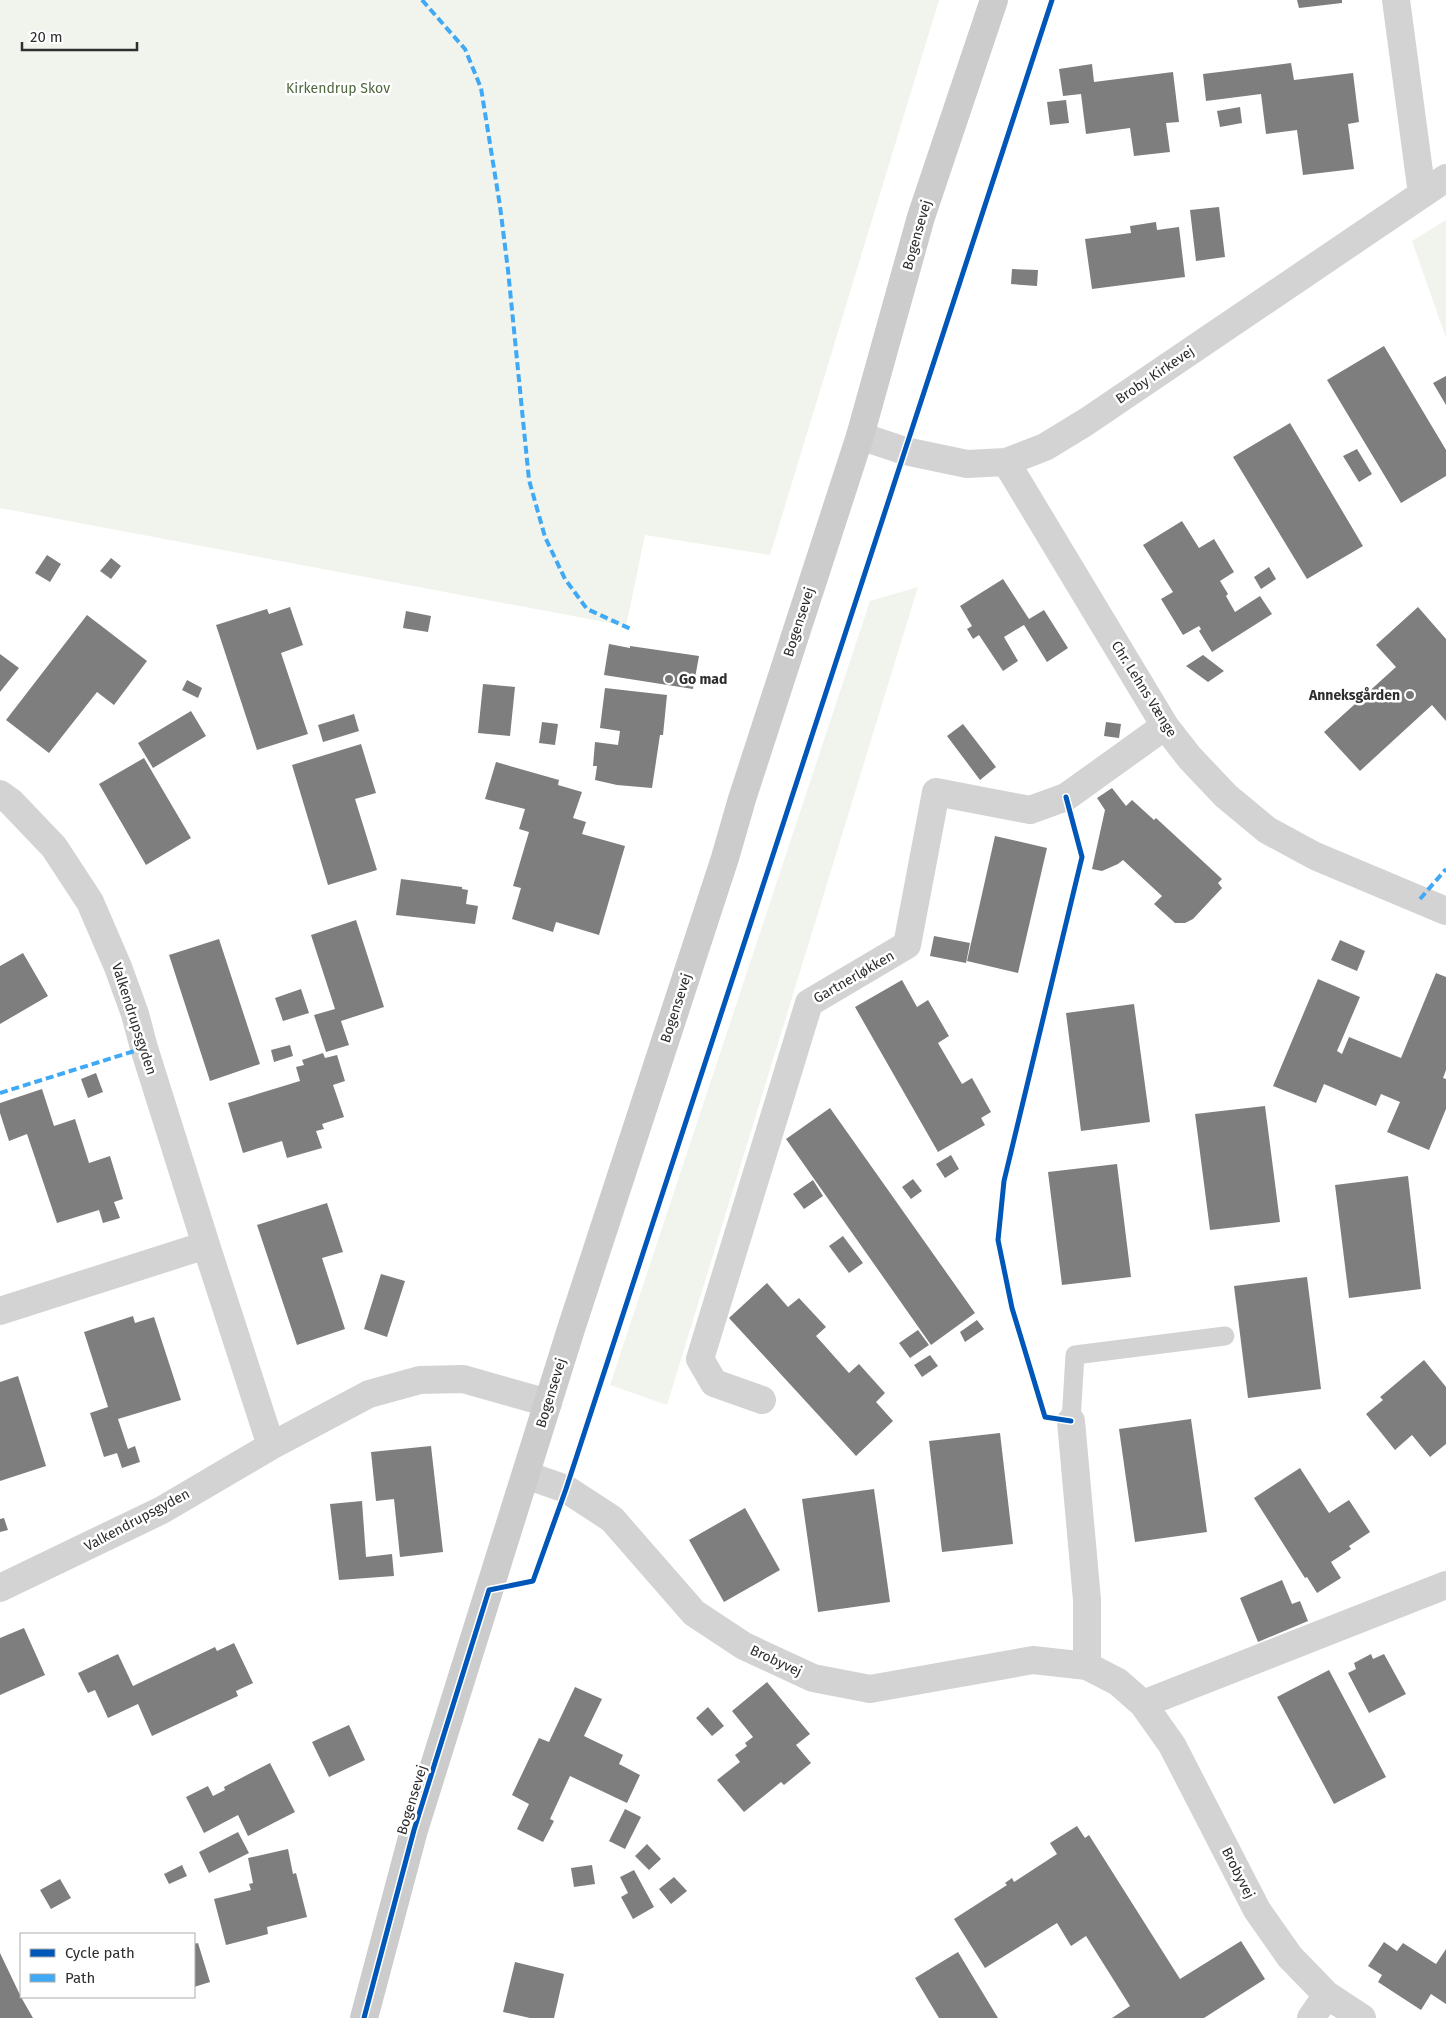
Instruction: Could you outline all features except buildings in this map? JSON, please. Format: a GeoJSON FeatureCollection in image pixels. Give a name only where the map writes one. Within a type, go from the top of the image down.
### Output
{"type":"FeatureCollection","features":[{"type":"Feature","properties":{"kind":"main road","name":"Bogensevej"},"geometry":{"type":"LineString","coordinates":[[364,2018],[414,1830],[548,1403],[860,436],[921,216],[994,0]]}},
{"type":"Feature","properties":{"kind":"street"},"geometry":{"type":"LineString","coordinates":[[1396,0],[1422,194]]}},
{"type":"Feature","properties":{"kind":"street","name":"Broby Kirkevej"},"geometry":{"type":"LineString","coordinates":[[860,436],[905,452],[967,464],[1006,462],[1045,447],[1086,422],[1446,178]]}},
{"type":"Feature","properties":{"kind":"street","name":"Chr. Lehns Vænge"},"geometry":{"type":"LineString","coordinates":[[1006,462],[1164,726],[1190,758],[1226,796],[1266,830],[1315,856],[1446,910]]}},
{"type":"Feature","properties":{"kind":"street","name":"Gartnerløkken"},"geometry":{"type":"LineString","coordinates":[[762,1400],[714,1383],[700,1358],[809,1003],[907,946],[936,792],[1030,810],[1066,797],[1164,726]]}},
{"type":"Feature","properties":{"kind":"street","name":"Valkendrupsgyden"},"geometry":{"type":"LineString","coordinates":[[0,794],[11,802],[54,847],[90,902],[118,967],[135,1014],[206,1245],[271,1446]]}},
{"type":"Feature","properties":{"kind":"street"},"geometry":{"type":"LineString","coordinates":[[0,1311],[206,1245]]}},
{"type":"Feature","properties":{"kind":"street","name":"Valkendrupsgyden"},"geometry":{"type":"LineString","coordinates":[[0,1588],[162,1510],[271,1446],[369,1394],[420,1380],[464,1378],[548,1403]]}},
{"type":"Feature","properties":{"kind":"street"},"geometry":{"type":"LineString","coordinates":[[1071,1421],[1087,1600],[1087,1666]]}},
{"type":"Feature","properties":{"kind":"street","name":"Brobyvej"},"geometry":{"type":"LineString","coordinates":[[526,1474],[566,1489],[612,1519],[694,1613],[744,1646],[813,1678],[870,1688],[1033,1660],[1087,1666],[1118,1682],[1143,1704],[1172,1745],[1257,1910],[1290,1957],[1327,1995],[1362,2018]]}},
{"type":"Feature","properties":{"kind":"street"},"geometry":{"type":"LineString","coordinates":[[1143,1704],[1446,1585]]}},
{"type":"Feature","properties":{"kind":"street"},"geometry":{"type":"LineString","coordinates":[[1311,2018],[1327,1995]]}},
{"type":"Feature","properties":{"kind":"lane"},"geometry":{"type":"LineString","coordinates":[[1071,1421],[1075,1355],[1225,1336]]}},
{"type":"Feature","properties":{"kind":"green space","name":"Kirkendrup Skov"},"geometry":{"type":"Polygon","coordinates":[[[0,0],[939,0],[770,555],[645,535],[626,626],[0,508],[0,0]]]}},
{"type":"Feature","properties":{"kind":"green space"},"geometry":{"type":"Polygon","coordinates":[[[1446,220],[1446,338],[1412,241],[1446,220]]]}},
{"type":"Feature","properties":{"kind":"green space"},"geometry":{"type":"Polygon","coordinates":[[[918,587],[667,1405],[610,1385],[870,601],[918,587]]]}},
{"type":"Feature","properties":{"kind":"marked path"},"geometry":{"type":"LineString","coordinates":[[422,0],[465,49],[481,88],[508,270],[529,480],[545,537],[565,579],[587,609],[633,630]]}},
{"type":"Feature","properties":{"kind":"marked path"},"geometry":{"type":"LineString","coordinates":[[1420,899],[1446,869]]}},
{"type":"Feature","properties":{"kind":"marked path"},"geometry":{"type":"LineString","coordinates":[[0,1093],[144,1048]]}},
{"type":"Feature","properties":{"kind":"cycle path"},"geometry":{"type":"LineString","coordinates":[[364,2018],[414,1830],[489,1590],[533,1581],[566,1489],[1052,0]]}},
{"type":"Feature","properties":{"kind":"cycle path"},"geometry":{"type":"LineString","coordinates":[[1066,797],[1082,857],[1004,1181],[998,1240],[1012,1308],[1045,1417],[1071,1421]]}},
{"type":"Feature","properties":{"kind":"place","name":"Go mad"},"geometry":{"type":"Point","coordinates":[669,679]}},
{"type":"Feature","properties":{"kind":"place","name":"Anneksgården"},"geometry":{"type":"Point","coordinates":[1410,695]}}]}
